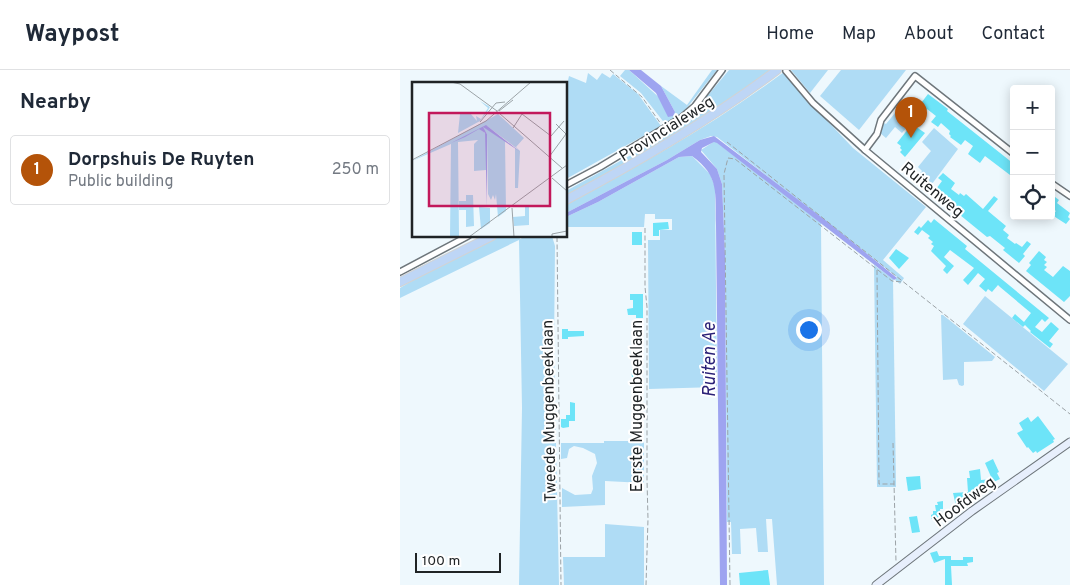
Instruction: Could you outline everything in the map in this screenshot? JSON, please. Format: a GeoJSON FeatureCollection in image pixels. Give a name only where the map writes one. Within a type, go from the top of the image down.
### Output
{"type":"FeatureCollection","features":[{"type":"Feature","properties":{"kind":"highway","name":"Provincialeweg"},"geometry":{"type":"LineString","coordinates":[[568,199],[623,170],[697,126],[776,71]]}},
{"type":"Feature","properties":{"kind":"highway"},"geometry":{"type":"LineString","coordinates":[[400,282],[488,238]]}},
{"type":"Feature","properties":{"kind":"main road","name":"Hoofdweg"},"geometry":{"type":"LineString","coordinates":[[876,585],[972,511],[1070,442]]}},
{"type":"Feature","properties":{"kind":"street"},"geometry":{"type":"LineString","coordinates":[[568,184],[681,118],[695,106],[722,70]]}},
{"type":"Feature","properties":{"kind":"street","name":"Ruitenweg"},"geometry":{"type":"LineString","coordinates":[[786,71],[813,103],[865,150],[1068,318]]}},
{"type":"Feature","properties":{"kind":"street"},"geometry":{"type":"LineString","coordinates":[[865,150],[877,134],[879,122],[915,76],[1010,151]]}},
{"type":"Feature","properties":{"kind":"street"},"geometry":{"type":"LineString","coordinates":[[1055,186],[1070,196]]}},
{"type":"Feature","properties":{"kind":"street"},"geometry":{"type":"LineString","coordinates":[[400,272],[464,238]]}},
{"type":"Feature","properties":{"kind":"street"},"geometry":{"type":"LineString","coordinates":[[1068,318],[1070,310]]}},
{"type":"Feature","properties":{"kind":"path"},"geometry":{"type":"LineString","coordinates":[[610,70],[642,97],[664,129]]}},
{"type":"Feature","properties":{"kind":"path"},"geometry":{"type":"LineString","coordinates":[[727,142],[1070,414]]}},
{"type":"Feature","properties":{"kind":"path"},"geometry":{"type":"LineString","coordinates":[[730,585],[724,174],[728,158],[735,159],[892,281],[902,282]]}},
{"type":"Feature","properties":{"kind":"path","name":"Eerste Muggenbeeklaan"},"geometry":{"type":"LineString","coordinates":[[645,228],[648,510],[646,585]]}},
{"type":"Feature","properties":{"kind":"path","name":"Tweede Muggenbeeklaan"},"geometry":{"type":"LineString","coordinates":[[557,238],[561,585]]}},
{"type":"Feature","properties":{"kind":"path"},"geometry":{"type":"LineString","coordinates":[[876,269],[879,484],[894,484]]}},
{"type":"Feature","properties":{"kind":"path"},"geometry":{"type":"LineString","coordinates":[[893,443],[896,570]]}},
{"type":"Feature","properties":{"kind":"shaded area"},"geometry":{"type":"Polygon","coordinates":[[[625,70],[629,70],[675,112],[661,86],[687,105],[712,70],[717,70],[686,109],[666,125],[641,93],[620,76],[625,70]]]}},
{"type":"Feature","properties":{"kind":"shaded area"},"geometry":{"type":"Polygon","coordinates":[[[729,70],[771,70],[697,122],[568,196],[568,190],[685,123],[729,70]]]}},
{"type":"Feature","properties":{"kind":"shaded area"},"geometry":{"type":"Polygon","coordinates":[[[791,70],[828,70],[810,93],[791,70]]]}},
{"type":"Feature","properties":{"kind":"shaded area"},"geometry":{"type":"Polygon","coordinates":[[[841,70],[906,70],[859,130],[820,96],[841,70]]]}},
{"type":"Feature","properties":{"kind":"shaded area"},"geometry":{"type":"Polygon","coordinates":[[[784,72],[801,93],[853,148],[926,207],[883,260],[904,278],[900,284],[895,280],[897,277],[717,137],[711,136],[700,140],[667,160],[568,212],[568,202],[623,174],[678,142],[758,91],[784,72]]]}},
{"type":"Feature","properties":{"kind":"shaded area"},"geometry":{"type":"Polygon","coordinates":[[[588,73],[597,80],[602,73],[610,78],[613,74],[638,94],[661,126],[568,178],[569,76],[586,83],[588,73]]]}},
{"type":"Feature","properties":{"kind":"shaded area"},"geometry":{"type":"Polygon","coordinates":[[[904,102],[925,121],[920,127],[912,121],[902,133],[895,127],[886,138],[880,133],[882,122],[886,124],[904,102]]]}},
{"type":"Feature","properties":{"kind":"shaded area"},"geometry":{"type":"Polygon","coordinates":[[[934,128],[958,149],[929,188],[916,178],[922,171],[918,167],[931,151],[922,142],[934,128]]]}},
{"type":"Feature","properties":{"kind":"shaded area"},"geometry":{"type":"Polygon","coordinates":[[[715,141],[821,223],[824,585],[777,585],[772,519],[766,519],[768,552],[758,552],[756,528],[740,529],[741,554],[732,554],[731,522],[727,522],[725,254],[722,184],[717,169],[701,150],[715,141]]]}},
{"type":"Feature","properties":{"kind":"shaded area"},"geometry":{"type":"Polygon","coordinates":[[[692,156],[710,174],[715,187],[717,387],[649,389],[648,240],[660,240],[660,230],[672,230],[672,219],[655,219],[655,214],[645,214],[644,227],[568,227],[568,216],[598,202],[679,157],[692,156]]]}},
{"type":"Feature","properties":{"kind":"shaded area"},"geometry":{"type":"Polygon","coordinates":[[[496,238],[553,238],[555,246],[554,348],[559,585],[519,585],[522,408],[519,240],[400,298],[400,288],[496,238]]]}},
{"type":"Feature","properties":{"kind":"shaded area"},"geometry":{"type":"Polygon","coordinates":[[[874,265],[893,279],[896,487],[877,487],[874,265]]]}},
{"type":"Feature","properties":{"kind":"shaded area"},"geometry":{"type":"Polygon","coordinates":[[[985,296],[1068,364],[1044,391],[963,324],[985,296]]]}},
{"type":"Feature","properties":{"kind":"shaded area"},"geometry":{"type":"Polygon","coordinates":[[[941,315],[995,357],[992,361],[964,362],[964,385],[962,386],[959,385],[957,379],[943,380],[941,315]]]}},
{"type":"Feature","properties":{"kind":"shaded area"},"geometry":{"type":"Polygon","coordinates":[[[604,441],[644,441],[644,483],[605,481],[605,505],[562,507],[562,488],[575,495],[591,494],[593,489],[592,476],[597,463],[595,454],[574,446],[569,449],[567,458],[561,459],[561,443],[604,443],[604,441]]]}},
{"type":"Feature","properties":{"kind":"shaded area"},"geometry":{"type":"Polygon","coordinates":[[[605,524],[644,527],[644,585],[564,585],[563,557],[605,557],[605,524]]]}},
{"type":"Feature","properties":{"kind":"water"},"geometry":{"type":"Polygon","coordinates":[[[629,70],[641,70],[661,86],[675,112],[673,116],[668,117],[656,93],[629,70]]]}},
{"type":"Feature","properties":{"kind":"water"},"geometry":{"type":"Polygon","coordinates":[[[714,136],[829,223],[897,278],[894,280],[717,143],[714,142],[702,148],[701,152],[717,169],[722,184],[725,254],[727,585],[720,585],[716,204],[712,178],[701,163],[692,156],[679,157],[598,202],[568,216],[568,212],[667,160],[700,140],[714,136]]]}},
{"type":"Feature","properties":{"kind":"building"},"geometry":{"type":"Polygon","coordinates":[[[928,94],[1010,161],[1010,175],[985,156],[980,163],[968,154],[973,146],[965,140],[961,145],[950,137],[950,131],[941,123],[938,127],[931,122],[936,116],[927,109],[925,112],[921,110],[918,114],[915,111],[928,94]]]}},
{"type":"Feature","properties":{"kind":"building"},"geometry":{"type":"Polygon","coordinates":[[[912,124],[925,133],[905,157],[900,152],[902,150],[901,146],[897,143],[912,124]]]}},
{"type":"Feature","properties":{"kind":"building"},"geometry":{"type":"Polygon","coordinates":[[[943,173],[955,183],[951,189],[959,195],[960,193],[964,196],[966,194],[983,209],[994,196],[998,199],[988,211],[1006,226],[1003,230],[1009,235],[1007,238],[1022,247],[1027,241],[1031,244],[1019,263],[1003,250],[1005,248],[990,236],[987,237],[933,193],[942,181],[938,178],[943,173]]]}},
{"type":"Feature","properties":{"kind":"building"},"geometry":{"type":"Polygon","coordinates":[[[1055,197],[1059,200],[1057,203],[1070,213],[1068,217],[1070,219],[1066,224],[1055,217],[1055,197]]]}},
{"type":"Feature","properties":{"kind":"building"},"geometry":{"type":"Polygon","coordinates":[[[934,219],[967,246],[965,249],[1049,318],[1045,322],[1042,319],[1035,327],[1042,332],[1051,322],[1059,329],[1049,341],[1053,344],[1050,348],[1030,332],[1025,325],[1023,327],[1012,318],[1015,314],[1024,322],[1031,313],[998,285],[992,292],[988,289],[986,292],[979,286],[985,279],[978,273],[968,285],[963,280],[974,268],[950,250],[944,257],[954,266],[947,274],[943,270],[946,266],[931,251],[934,246],[931,244],[933,242],[928,238],[930,236],[922,230],[918,235],[914,232],[919,226],[921,228],[928,220],[931,223],[934,219]]]}},
{"type":"Feature","properties":{"kind":"building"},"geometry":{"type":"Polygon","coordinates":[[[668,222],[669,229],[659,230],[659,236],[653,236],[653,223],[668,222]]]}},
{"type":"Feature","properties":{"kind":"building"},"geometry":{"type":"Polygon","coordinates":[[[632,232],[642,232],[642,245],[632,245],[632,232]]]}},
{"type":"Feature","properties":{"kind":"building"},"geometry":{"type":"Polygon","coordinates":[[[896,249],[909,258],[899,269],[889,258],[896,249]]]}},
{"type":"Feature","properties":{"kind":"building"},"geometry":{"type":"Polygon","coordinates":[[[1039,251],[1046,257],[1044,260],[1047,262],[1044,265],[1047,267],[1044,270],[1053,277],[1063,266],[1070,271],[1070,296],[1064,302],[1026,271],[1031,265],[1029,263],[1039,251]]]}},
{"type":"Feature","properties":{"kind":"building"},"geometry":{"type":"Polygon","coordinates":[[[630,294],[643,294],[643,318],[636,318],[636,315],[628,315],[627,309],[633,308],[633,300],[630,300],[630,294]]]}},
{"type":"Feature","properties":{"kind":"building"},"geometry":{"type":"Polygon","coordinates":[[[562,329],[584,331],[584,336],[562,339],[562,329]]]}},
{"type":"Feature","properties":{"kind":"building"},"geometry":{"type":"Polygon","coordinates":[[[631,369],[639,369],[639,385],[633,385],[631,369]]]}},
{"type":"Feature","properties":{"kind":"building"},"geometry":{"type":"Polygon","coordinates":[[[570,402],[575,403],[575,421],[569,421],[569,427],[563,428],[561,427],[561,419],[566,419],[566,415],[570,415],[570,402]]]}},
{"type":"Feature","properties":{"kind":"building"},"geometry":{"type":"Polygon","coordinates":[[[1038,416],[1055,439],[1053,440],[1054,442],[1037,453],[1036,451],[1033,453],[1027,448],[1017,433],[1023,430],[1019,423],[1028,417],[1031,422],[1038,416]]]}},
{"type":"Feature","properties":{"kind":"building"},"geometry":{"type":"Polygon","coordinates":[[[993,459],[1000,479],[987,485],[987,489],[974,492],[974,498],[962,500],[961,506],[956,506],[953,493],[968,492],[967,478],[970,478],[969,471],[980,469],[981,480],[992,479],[985,463],[993,459]]]}},
{"type":"Feature","properties":{"kind":"building"},"geometry":{"type":"Polygon","coordinates":[[[920,476],[921,489],[908,491],[906,477],[920,476]]]}},
{"type":"Feature","properties":{"kind":"building"},"geometry":{"type":"Polygon","coordinates":[[[943,501],[943,509],[940,509],[941,521],[935,523],[931,519],[931,515],[933,511],[936,511],[935,505],[938,505],[937,502],[943,501]]]}},
{"type":"Feature","properties":{"kind":"building"},"geometry":{"type":"Polygon","coordinates":[[[917,516],[920,532],[912,533],[909,517],[917,516]]]}},
{"type":"Feature","properties":{"kind":"building"},"geometry":{"type":"Polygon","coordinates":[[[937,551],[939,556],[951,556],[951,560],[963,560],[963,557],[973,557],[973,562],[967,563],[968,566],[951,566],[952,585],[945,585],[945,559],[934,563],[930,553],[937,551]]]}},
{"type":"Feature","properties":{"kind":"building"},"geometry":{"type":"Polygon","coordinates":[[[768,570],[770,585],[740,585],[739,573],[768,570]]]}},
{"type":"Feature","properties":{"kind":"place","name":"Dorpshuis De Ruyten"},"geometry":{"type":"Point","coordinates":[911,138]}},
{"type":"Feature","properties":{"kind":"water label","name":"Ruiten Ae"},"geometry":{"type":"Point","coordinates":[709,360]}}]}
